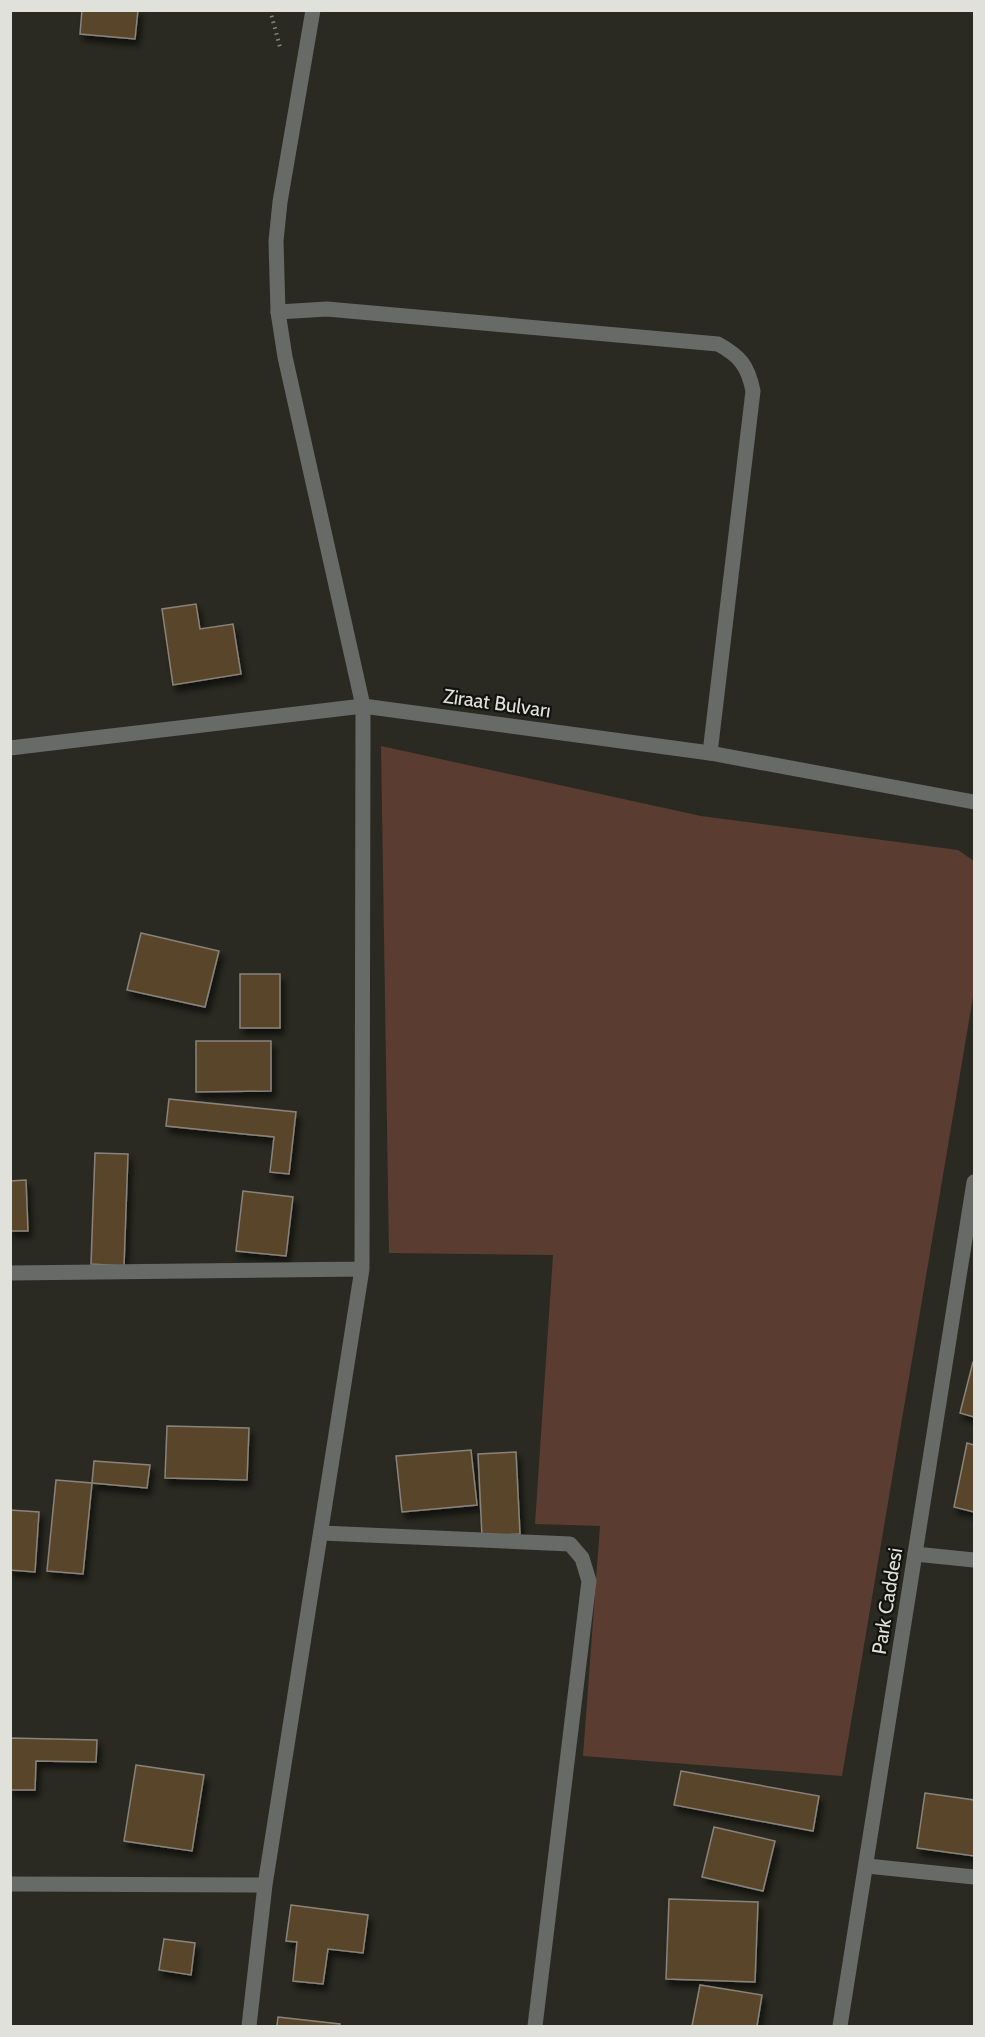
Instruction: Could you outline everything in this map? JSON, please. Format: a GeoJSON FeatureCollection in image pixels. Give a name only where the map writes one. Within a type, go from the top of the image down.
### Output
{"type":"FeatureCollection","features":[{"type":"Feature","properties":{"kind":"street"},"geometry":{"type":"LineString","coordinates":[[249,2026],[265,1885],[362,1269],[363,706],[285,357],[278,312],[276,250],[280,202],[314,10]]}},
{"type":"Feature","properties":{"kind":"street"},"geometry":{"type":"LineString","coordinates":[[278,312],[327,309],[718,344],[732,351],[750,375],[753,391],[710,753]]}},
{"type":"Feature","properties":{"kind":"street","name":"Ziraat Bulvarı"},"geometry":{"type":"LineString","coordinates":[[10,748],[363,706],[710,753],[975,802]]}},
{"type":"Feature","properties":{"kind":"street","name":"Park Caddesi"},"geometry":{"type":"LineString","coordinates":[[840,2026],[975,1182]]}},
{"type":"Feature","properties":{"kind":"street"},"geometry":{"type":"LineString","coordinates":[[10,1273],[362,1269]]}},
{"type":"Feature","properties":{"kind":"street"},"geometry":{"type":"LineString","coordinates":[[322,1533],[570,1544],[582,1558],[589,1581],[535,2026]]}},
{"type":"Feature","properties":{"kind":"street"},"geometry":{"type":"LineString","coordinates":[[915,1554],[975,1560]]}},
{"type":"Feature","properties":{"kind":"street"},"geometry":{"type":"LineString","coordinates":[[867,1866],[975,1877]]}},
{"type":"Feature","properties":{"kind":"street"},"geometry":{"type":"LineString","coordinates":[[10,1884],[265,1885]]}},
{"type":"Feature","properties":{"kind":"shaded area"},"geometry":{"type":"Polygon","coordinates":[[[381,746],[701,816],[958,850],[974,861],[974,991],[842,1776],[583,1756],[600,1526],[535,1524],[553,1255],[389,1253],[381,746]]]}},
{"type":"Feature","properties":{"kind":"building"},"geometry":{"type":"Polygon","coordinates":[[[82,10],[138,10],[135,39],[80,34],[82,10]]]}},
{"type":"Feature","properties":{"kind":"building"},"geometry":{"type":"Polygon","coordinates":[[[196,604],[200,629],[233,624],[241,674],[173,685],[162,609],[196,604]]]}},
{"type":"Feature","properties":{"kind":"building"},"geometry":{"type":"Polygon","coordinates":[[[141,933],[219,951],[205,1007],[127,990],[141,933]]]}},
{"type":"Feature","properties":{"kind":"building"},"geometry":{"type":"Polygon","coordinates":[[[240,974],[280,974],[280,1028],[240,1028],[240,974]]]}},
{"type":"Feature","properties":{"kind":"building"},"geometry":{"type":"Polygon","coordinates":[[[196,1041],[271,1041],[271,1091],[196,1092],[196,1041]]]}},
{"type":"Feature","properties":{"kind":"building"},"geometry":{"type":"Polygon","coordinates":[[[169,1099],[296,1112],[289,1174],[270,1172],[274,1137],[166,1126],[169,1099]]]}},
{"type":"Feature","properties":{"kind":"building"},"geometry":{"type":"Polygon","coordinates":[[[95,1153],[128,1154],[124,1266],[91,1264],[95,1153]]]}},
{"type":"Feature","properties":{"kind":"building"},"geometry":{"type":"Polygon","coordinates":[[[26,1180],[28,1231],[10,1231],[10,1181],[26,1180]]]}},
{"type":"Feature","properties":{"kind":"building"},"geometry":{"type":"Polygon","coordinates":[[[243,1191],[293,1197],[286,1256],[236,1251],[243,1191]]]}},
{"type":"Feature","properties":{"kind":"building"},"geometry":{"type":"Polygon","coordinates":[[[974,1362],[974,1417],[960,1413],[974,1362]]]}},
{"type":"Feature","properties":{"kind":"building"},"geometry":{"type":"Polygon","coordinates":[[[167,1426],[249,1428],[247,1480],[165,1478],[167,1426]]]}},
{"type":"Feature","properties":{"kind":"building"},"geometry":{"type":"Polygon","coordinates":[[[967,1443],[974,1445],[974,1512],[954,1507],[967,1443]]]}},
{"type":"Feature","properties":{"kind":"building"},"geometry":{"type":"Polygon","coordinates":[[[471,1450],[477,1505],[402,1512],[396,1456],[471,1450]]]}},
{"type":"Feature","properties":{"kind":"building"},"geometry":{"type":"Polygon","coordinates":[[[516,1452],[520,1534],[482,1536],[478,1454],[516,1452]]]}},
{"type":"Feature","properties":{"kind":"building"},"geometry":{"type":"Polygon","coordinates":[[[94,1461],[150,1465],[147,1488],[92,1483],[94,1461]]]}},
{"type":"Feature","properties":{"kind":"building"},"geometry":{"type":"Polygon","coordinates":[[[56,1480],[92,1483],[83,1574],[47,1571],[56,1480]]]}},
{"type":"Feature","properties":{"kind":"building"},"geometry":{"type":"Polygon","coordinates":[[[10,1510],[39,1512],[35,1572],[10,1570],[10,1510]]]}},
{"type":"Feature","properties":{"kind":"building"},"geometry":{"type":"Polygon","coordinates":[[[10,1738],[97,1740],[96,1762],[36,1761],[35,1790],[10,1790],[10,1738]]]}},
{"type":"Feature","properties":{"kind":"building"},"geometry":{"type":"Polygon","coordinates":[[[136,1765],[204,1775],[192,1851],[124,1841],[136,1765]]]}},
{"type":"Feature","properties":{"kind":"building"},"geometry":{"type":"Polygon","coordinates":[[[681,1771],[819,1796],[813,1831],[674,1805],[681,1771]]]}},
{"type":"Feature","properties":{"kind":"building"},"geometry":{"type":"Polygon","coordinates":[[[925,1793],[974,1800],[974,1856],[917,1848],[925,1793]]]}},
{"type":"Feature","properties":{"kind":"building"},"geometry":{"type":"Polygon","coordinates":[[[714,1827],[775,1841],[763,1891],[702,1877],[714,1827]]]}},
{"type":"Feature","properties":{"kind":"building"},"geometry":{"type":"Polygon","coordinates":[[[669,1899],[758,1902],[755,1982],[666,1979],[669,1899]]]}},
{"type":"Feature","properties":{"kind":"building"},"geometry":{"type":"Polygon","coordinates":[[[291,1905],[368,1915],[363,1953],[328,1949],[323,1984],[293,1981],[297,1942],[286,1941],[291,1905]]]}},
{"type":"Feature","properties":{"kind":"building"},"geometry":{"type":"Polygon","coordinates":[[[164,1939],[195,1943],[191,1975],[159,1970],[164,1939]]]}},
{"type":"Feature","properties":{"kind":"building"},"geometry":{"type":"Polygon","coordinates":[[[700,1985],[762,1995],[757,2026],[692,2026],[700,1985]]]}},
{"type":"Feature","properties":{"kind":"building"},"geometry":{"type":"Polygon","coordinates":[[[278,2017],[340,2024],[340,2026],[277,2026],[278,2017]]]}}]}
